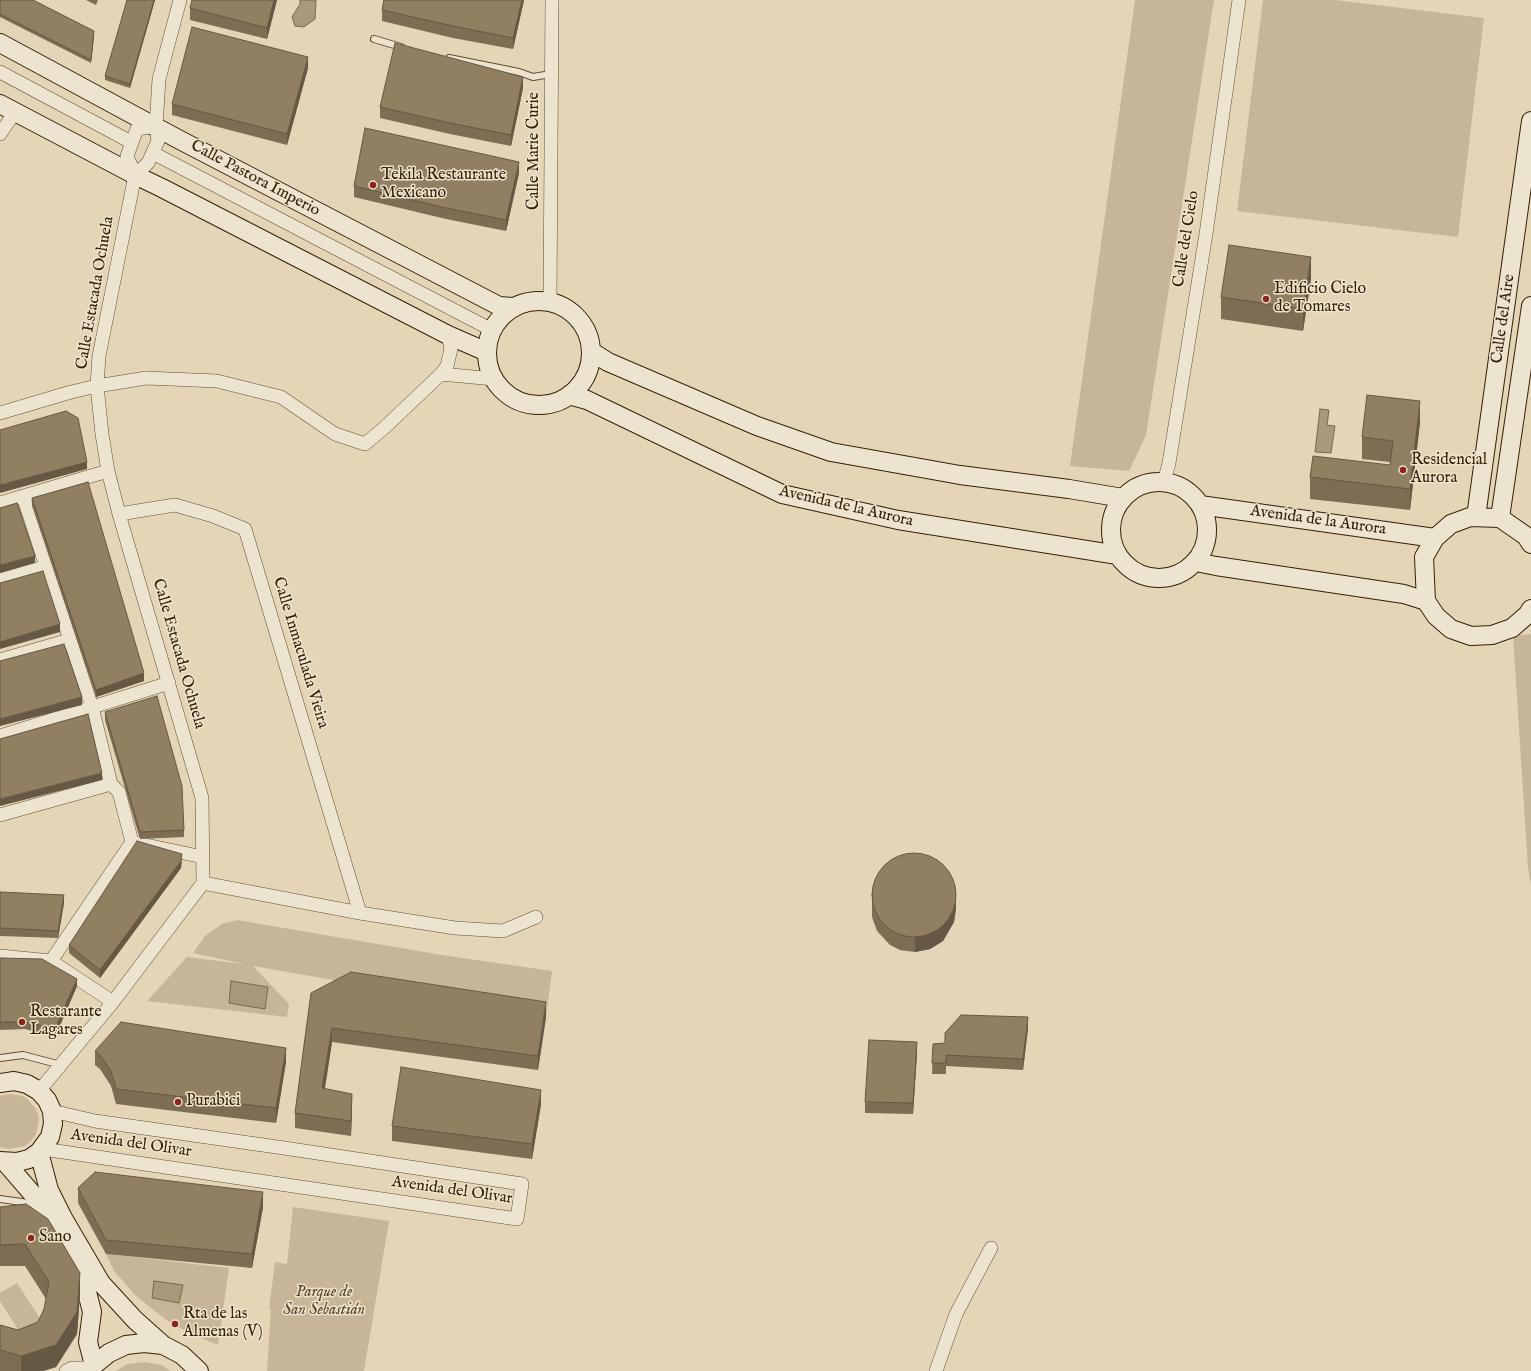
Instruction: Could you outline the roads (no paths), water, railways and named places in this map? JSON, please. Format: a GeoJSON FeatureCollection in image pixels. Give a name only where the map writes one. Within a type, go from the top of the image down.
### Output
{"type":"FeatureCollection","features":[{"type":"Feature","properties":{"kind":"street"},"geometry":{"type":"LineString","coordinates":[[135,175],[148,163],[158,141],[156,126],[159,79],[180,0]]}},
{"type":"Feature","properties":{"kind":"street","name":"Calle Marie Curie"},"geometry":{"type":"LineString","coordinates":[[550,302],[552,0]]}},
{"type":"Feature","properties":{"kind":"street","name":"Calle del Cielo"},"geometry":{"type":"LineString","coordinates":[[1164,482],[1169,463],[1206,234],[1239,0]]}},
{"type":"Feature","properties":{"kind":"street","name":"Calle Pastora Imperio"},"geometry":{"type":"LineString","coordinates":[[0,43],[178,139],[499,306],[513,308]]}},
{"type":"Feature","properties":{"kind":"street"},"geometry":{"type":"LineString","coordinates":[[0,72],[131,142]]}},
{"type":"Feature","properties":{"kind":"street"},"geometry":{"type":"LineString","coordinates":[[0,134],[8,108],[135,175],[448,335],[487,352]]}},
{"type":"Feature","properties":{"kind":"street","name":"Calle del Aire"},"geometry":{"type":"LineString","coordinates":[[1476,517],[1531,121]]}},
{"type":"Feature","properties":{"kind":"street"},"geometry":{"type":"LineString","coordinates":[[135,175],[127,156],[131,142],[137,129],[156,126]]}},
{"type":"Feature","properties":{"kind":"street"},"geometry":{"type":"LineString","coordinates":[[153,153],[492,330]]}},
{"type":"Feature","properties":{"kind":"street","name":"Calle Estacada Ochuela"},"geometry":{"type":"LineString","coordinates":[[135,175],[99,356],[97,386],[102,434],[108,471],[119,514],[202,798],[203,883]]}},
{"type":"Feature","properties":{"kind":"street"},"geometry":{"type":"LineString","coordinates":[[539,300],[550,302],[567,308],[580,320],[588,335],[592,352],[586,377],[579,387],[569,395],[554,403],[536,405],[520,401],[505,392],[494,379],[488,362],[488,341],[492,330],[501,317],[513,308],[526,302],[539,300]]}},
{"type":"Feature","properties":{"kind":"street","name":"Calle del Aire"},"geometry":{"type":"LineString","coordinates":[[1500,518],[1531,306]]}},
{"type":"Feature","properties":{"kind":"street"},"geometry":{"type":"LineString","coordinates":[[0,413],[71,392],[146,378],[217,381],[281,398],[335,434],[365,444],[441,374],[446,366],[451,349],[448,335]]}},
{"type":"Feature","properties":{"kind":"street"},"geometry":{"type":"LineString","coordinates":[[592,352],[608,362],[757,426],[830,452],[960,475],[1070,489],[1123,498]]}},
{"type":"Feature","properties":{"kind":"street"},"geometry":{"type":"LineString","coordinates":[[441,374],[494,379]]}},
{"type":"Feature","properties":{"kind":"street","name":"Avenida de la Aurora"},"geometry":{"type":"LineString","coordinates":[[569,395],[587,400],[782,494],[898,520],[1118,556]]}},
{"type":"Feature","properties":{"kind":"street"},"geometry":{"type":"LineString","coordinates":[[0,503],[108,471]]}},
{"type":"Feature","properties":{"kind":"street"},"geometry":{"type":"LineString","coordinates":[[1164,482],[1174,484],[1187,491],[1200,505],[1204,511],[1208,530],[1196,562],[1178,575],[1157,578],[1138,574],[1130,569],[1118,556],[1111,536],[1112,518],[1123,498],[1134,489],[1164,482]]}},
{"type":"Feature","properties":{"kind":"street"},"geometry":{"type":"LineString","coordinates":[[23,496],[92,707],[111,784],[119,792],[132,842],[51,960]]}},
{"type":"Feature","properties":{"kind":"street","name":"Calle Inmaculada Vieira"},"geometry":{"type":"LineString","coordinates":[[119,514],[175,504],[213,516],[245,529],[360,913]]}},
{"type":"Feature","properties":{"kind":"street","name":"Avenida de la Aurora"},"geometry":{"type":"LineString","coordinates":[[1200,505],[1435,538]]}},
{"type":"Feature","properties":{"kind":"street"},"geometry":{"type":"LineString","coordinates":[[1530,612],[1512,628],[1492,636],[1471,636],[1451,629],[1436,616],[1426,601],[1424,557],[1435,538],[1451,524],[1470,517],[1500,518],[1526,536],[1531,544]]}},
{"type":"Feature","properties":{"kind":"street"},"geometry":{"type":"LineString","coordinates":[[1196,562],[1404,594],[1426,601]]}},
{"type":"Feature","properties":{"kind":"street"},"geometry":{"type":"LineString","coordinates":[[0,580],[47,566]]}},
{"type":"Feature","properties":{"kind":"street"},"geometry":{"type":"LineString","coordinates":[[0,660],[69,640]]}},
{"type":"Feature","properties":{"kind":"street"},"geometry":{"type":"LineString","coordinates":[[0,736],[169,683]]}},
{"type":"Feature","properties":{"kind":"street"},"geometry":{"type":"LineString","coordinates":[[0,815],[111,784]]}},
{"type":"Feature","properties":{"kind":"street"},"geometry":{"type":"LineString","coordinates":[[132,842],[203,857]]}},
{"type":"Feature","properties":{"kind":"street"},"geometry":{"type":"LineString","coordinates":[[39,1091],[113,1002],[203,883],[360,913],[455,928],[503,931],[536,916]]}},
{"type":"Feature","properties":{"kind":"street"},"geometry":{"type":"LineString","coordinates":[[0,956],[51,960],[113,1002]]}},
{"type":"Feature","properties":{"kind":"street"},"geometry":{"type":"LineString","coordinates":[[0,1083],[14,1081],[27,1084],[39,1091],[47,1100],[52,1111],[53,1124],[50,1137],[41,1150],[29,1159],[17,1162],[2,1161]]}},
{"type":"Feature","properties":{"kind":"street","name":"Avenida del Olivar"},"geometry":{"type":"LineString","coordinates":[[41,1150],[517,1218],[522,1184],[95,1121],[52,1111]]}},
{"type":"Feature","properties":{"kind":"street"},"geometry":{"type":"LineString","coordinates":[[41,1150],[48,1190],[101,1283],[135,1320],[163,1346]]}},
{"type":"Feature","properties":{"kind":"street"},"geometry":{"type":"LineString","coordinates":[[2,1161],[28,1188],[39,1204],[86,1288],[92,1312],[88,1342],[91,1368]]}},
{"type":"Feature","properties":{"kind":"street"},"geometry":{"type":"LineString","coordinates":[[936,1371],[956,1314],[992,1248]]}},
{"type":"Feature","properties":{"kind":"street"},"geometry":{"type":"LineString","coordinates":[[66,1371],[72,1368],[91,1368],[109,1353],[126,1345],[144,1343],[163,1346],[182,1355],[199,1371]]}},
{"type":"Feature","properties":{"kind":"lane"},"geometry":{"type":"LineString","coordinates":[[374,39],[408,48]]}},
{"type":"Feature","properties":{"kind":"lane"},"geometry":{"type":"LineString","coordinates":[[444,57],[519,72],[533,77],[552,74]]}},
{"type":"Feature","properties":{"kind":"lane"},"geometry":{"type":"LineString","coordinates":[[0,1058],[23,1055],[61,1065]]}},
{"type":"Feature","properties":{"kind":"lane"},"geometry":{"type":"LineString","coordinates":[[0,1198],[39,1204]]}},
{"type":"Feature","properties":{"kind":"place","name":"Tekila Restaurante Mexicano"},"geometry":{"type":"Point","coordinates":[373,185]}},
{"type":"Feature","properties":{"kind":"place","name":"Edificio Cielo de Tomares"},"geometry":{"type":"Point","coordinates":[1266,299]}},
{"type":"Feature","properties":{"kind":"place","name":"Residencial Aurora"},"geometry":{"type":"Point","coordinates":[1403,470]}},
{"type":"Feature","properties":{"kind":"place","name":"Restarante Lagares"},"geometry":{"type":"Point","coordinates":[22,1022]}},
{"type":"Feature","properties":{"kind":"place","name":"Purabici"},"geometry":{"type":"Point","coordinates":[178,1102]}},
{"type":"Feature","properties":{"kind":"place","name":"Sano"},"geometry":{"type":"Point","coordinates":[31,1238]}},
{"type":"Feature","properties":{"kind":"place","name":"Rta de las Almenas (V)"},"geometry":{"type":"Point","coordinates":[175,1324]}},
{"type":"Feature","properties":{"kind":"park label","name":"Parque de San Sebastián"},"geometry":{"type":"Point","coordinates":[324,1302]}}]}
